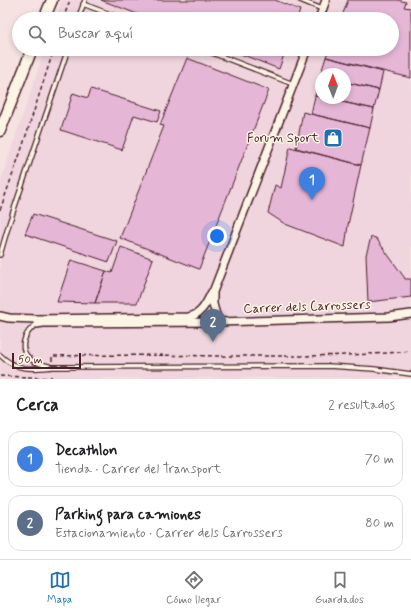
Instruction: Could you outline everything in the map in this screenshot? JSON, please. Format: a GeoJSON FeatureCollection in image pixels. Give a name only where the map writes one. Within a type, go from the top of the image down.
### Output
{"type":"FeatureCollection","features":[{"type":"Feature","properties":{"kind":"main road"},"geometry":{"type":"LineString","coordinates":[[47,12],[52,0]]}},
{"type":"Feature","properties":{"kind":"main road"},"geometry":{"type":"LineString","coordinates":[[0,131],[29,56]]}},
{"type":"Feature","properties":{"kind":"street"},"geometry":{"type":"LineString","coordinates":[[321,12],[326,0]]}},
{"type":"Feature","properties":{"kind":"street"},"geometry":{"type":"LineString","coordinates":[[0,316],[9,318],[36,319],[188,317],[195,316],[201,311],[213,292],[304,56]]}},
{"type":"Feature","properties":{"kind":"street"},"geometry":{"type":"LineString","coordinates":[[213,292],[213,304],[218,322]]}},
{"type":"Feature","properties":{"kind":"street","name":"Carrer dels Carrossers"},"geometry":{"type":"LineString","coordinates":[[37,324],[218,322],[389,317],[411,314]]}},
{"type":"Feature","properties":{"kind":"lane"},"geometry":{"type":"LineString","coordinates":[[300,0],[322,9]]}},
{"type":"Feature","properties":{"kind":"lane"},"geometry":{"type":"LineString","coordinates":[[80,12],[84,2],[107,12]]}},
{"type":"Feature","properties":{"kind":"lane"},"geometry":{"type":"LineString","coordinates":[[0,255],[66,56]]}},
{"type":"Feature","properties":{"kind":"lane"},"geometry":{"type":"LineString","coordinates":[[220,56],[293,84]]}},
{"type":"Feature","properties":{"kind":"lane"},"geometry":{"type":"LineString","coordinates":[[37,324],[30,328],[25,334],[23,343],[25,354],[32,361],[52,367]]}},
{"type":"Feature","properties":{"kind":"lane"},"geometry":{"type":"LineString","coordinates":[[0,355],[7,361],[24,368],[32,369],[52,367],[329,366],[374,369],[411,374]]}},
{"type":"Feature","properties":{"kind":"path"},"geometry":{"type":"LineString","coordinates":[[66,12],[70,0]]}},
{"type":"Feature","properties":{"kind":"path"},"geometry":{"type":"LineString","coordinates":[[0,210],[52,56]]}},
{"type":"Feature","properties":{"kind":"path"},"geometry":{"type":"LineString","coordinates":[[52,356],[314,356],[368,355],[411,351]]}},
{"type":"Feature","properties":{"kind":"path"},"geometry":{"type":"LineString","coordinates":[[0,376],[51,378]]}},
{"type":"Feature","properties":{"kind":"shaded area"},"geometry":{"type":"Polygon","coordinates":[[[62,0],[411,0],[411,375],[385,378],[0,379],[0,183],[43,56],[399,56],[399,12],[58,12],[62,0]]]}},
{"type":"Feature","properties":{"kind":"building"},"geometry":{"type":"Polygon","coordinates":[[[101,0],[275,0],[300,10],[299,12],[132,12],[101,0]]]}},
{"type":"Feature","properties":{"kind":"building"},"geometry":{"type":"Polygon","coordinates":[[[348,0],[398,0],[406,2],[404,7],[411,8],[411,78],[326,57],[399,56],[399,12],[344,12],[348,0]]]}},
{"type":"Feature","properties":{"kind":"building"},"geometry":{"type":"Polygon","coordinates":[[[246,56],[284,56],[279,69],[246,56]]]}},
{"type":"Feature","properties":{"kind":"building"},"geometry":{"type":"Polygon","coordinates":[[[326,57],[383,72],[379,90],[351,83],[351,68],[323,68],[326,57]]]}},
{"type":"Feature","properties":{"kind":"building"},"geometry":{"type":"Polygon","coordinates":[[[187,58],[269,90],[199,269],[120,238],[164,126],[160,125],[187,58]]]}},
{"type":"Feature","properties":{"kind":"building"},"geometry":{"type":"Polygon","coordinates":[[[351,83],[379,90],[374,109],[351,104],[351,83]]]}},
{"type":"Feature","properties":{"kind":"building"},"geometry":{"type":"Polygon","coordinates":[[[91,89],[161,111],[157,122],[134,115],[122,150],[61,130],[73,93],[88,98],[91,89]]]}},
{"type":"Feature","properties":{"kind":"building"},"geometry":{"type":"Polygon","coordinates":[[[315,96],[315,104],[351,104],[374,109],[370,128],[311,114],[315,96]]]}},
{"type":"Feature","properties":{"kind":"building","name":"Forum Sport"},"geometry":{"type":"Polygon","coordinates":[[[303,112],[370,128],[361,165],[296,148],[303,112]]]}},
{"type":"Feature","properties":{"kind":"building"},"geometry":{"type":"Polygon","coordinates":[[[290,147],[361,165],[348,225],[345,247],[285,224],[268,213],[275,185],[281,188],[290,147]]]}},
{"type":"Feature","properties":{"kind":"building"},"geometry":{"type":"Polygon","coordinates":[[[33,214],[117,241],[109,262],[25,234],[33,214]]]}},
{"type":"Feature","properties":{"kind":"building"},"geometry":{"type":"Polygon","coordinates":[[[371,237],[376,238],[405,279],[411,279],[411,297],[368,302],[366,255],[371,237]]]}},
{"type":"Feature","properties":{"kind":"building"},"geometry":{"type":"Polygon","coordinates":[[[121,247],[153,259],[137,303],[95,303],[106,271],[112,273],[121,247]]]}},
{"type":"Feature","properties":{"kind":"building"},"geometry":{"type":"Polygon","coordinates":[[[71,260],[106,271],[95,303],[57,302],[71,260]]]}},
{"type":"Feature","properties":{"kind":"place","name":"Forum Sport"},"geometry":{"type":"Point","coordinates":[333,138]}},
{"type":"Feature","properties":{"kind":"place","name":"Decathlon"},"geometry":{"type":"Point","coordinates":[312,200]}},
{"type":"Feature","properties":{"kind":"place","name":"Parking para camiones"},"geometry":{"type":"Point","coordinates":[213,342]}}]}
